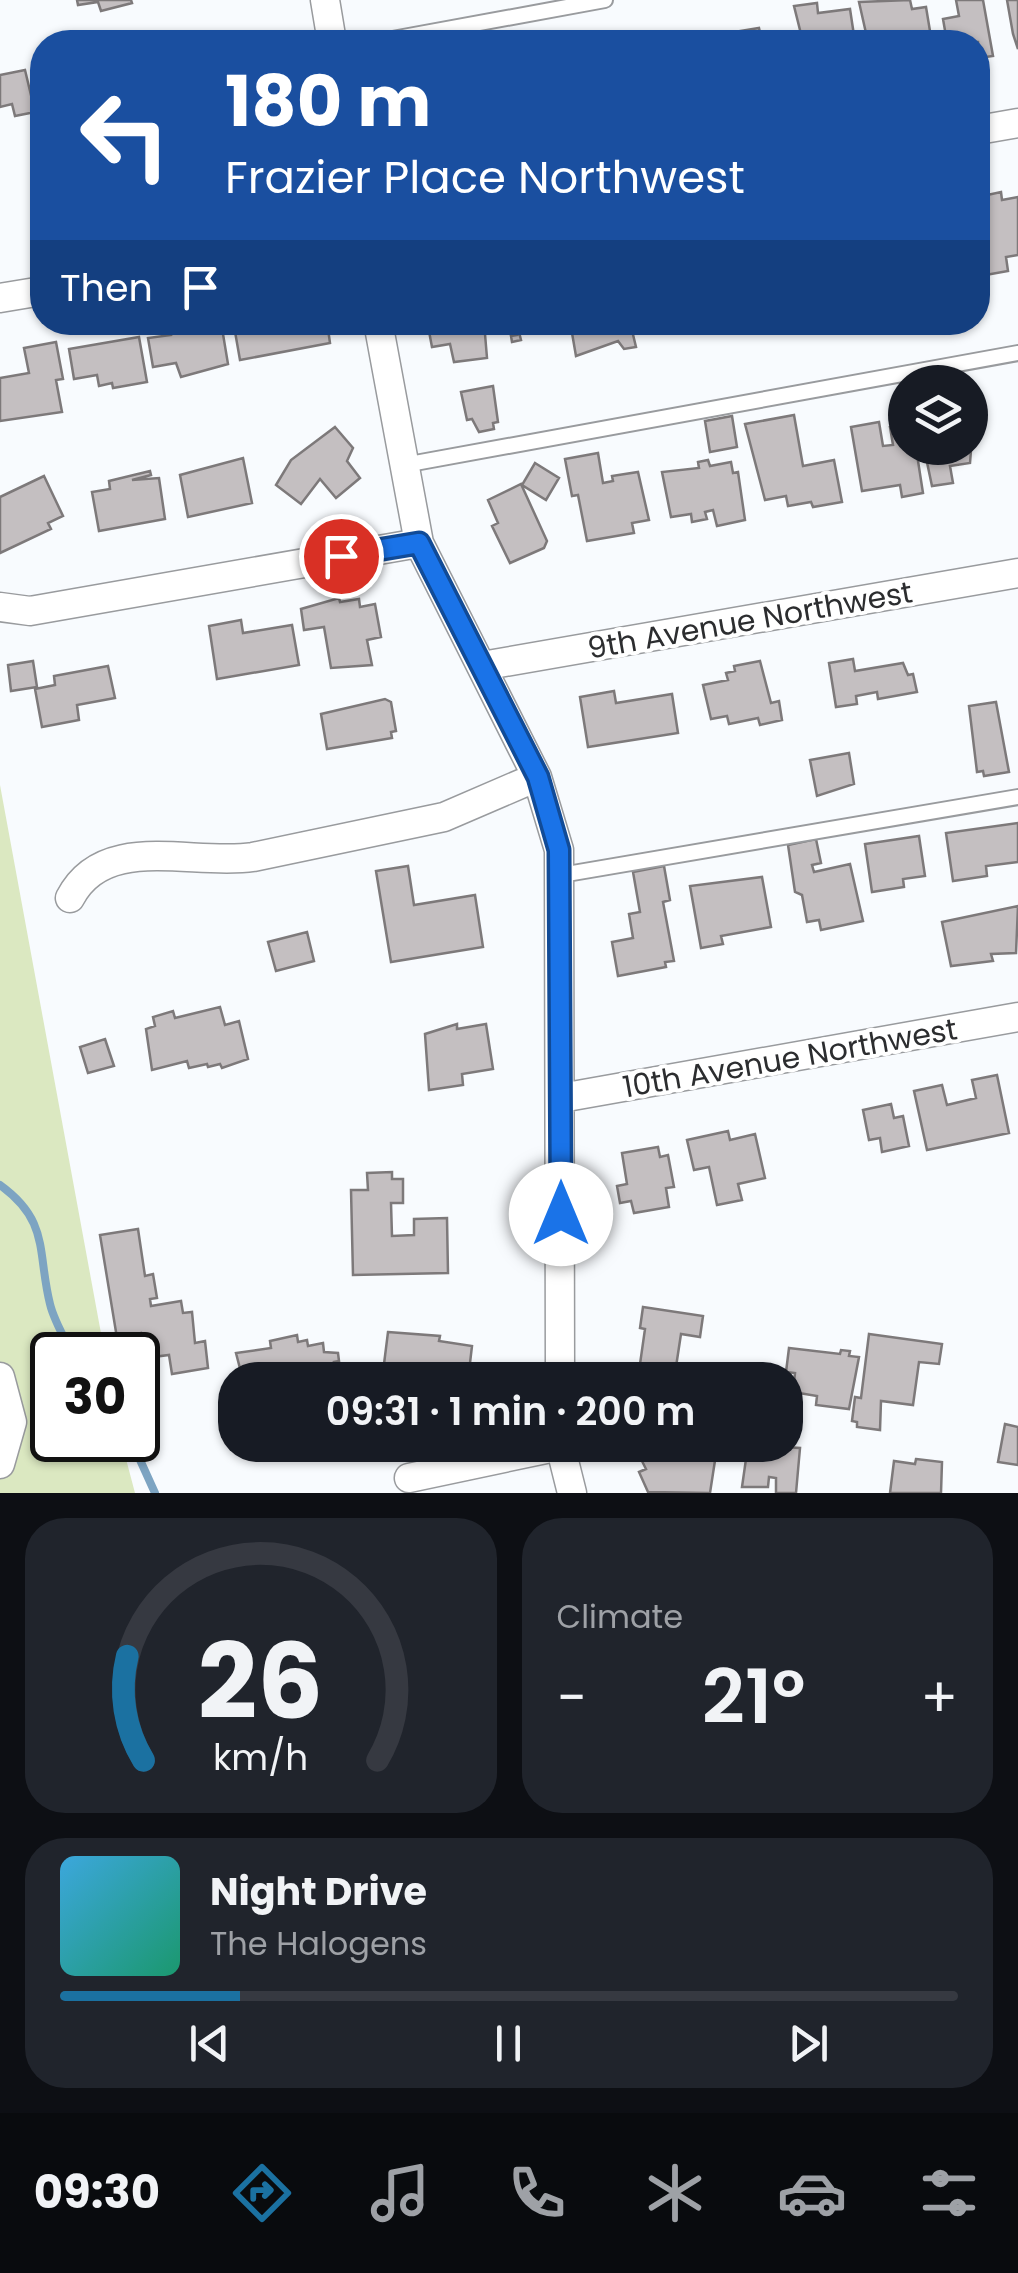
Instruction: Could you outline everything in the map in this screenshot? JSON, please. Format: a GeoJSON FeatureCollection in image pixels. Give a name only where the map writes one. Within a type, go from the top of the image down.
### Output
{"type":"FeatureCollection","features":[{"type":"Feature","properties":{"kind":"street"},"geometry":{"type":"LineString","coordinates":[[324,0],[330,30]]}},
{"type":"Feature","properties":{"kind":"street"},"geometry":{"type":"LineString","coordinates":[[990,128],[1018,124]]}},
{"type":"Feature","properties":{"kind":"street"},"geometry":{"type":"LineString","coordinates":[[0,298],[30,293]]}},
{"type":"Feature","properties":{"kind":"street"},"geometry":{"type":"LineString","coordinates":[[380,335],[419,543],[538,777],[561,874],[560,1362]]}},
{"type":"Feature","properties":{"kind":"street"},"geometry":{"type":"LineString","coordinates":[[0,607],[30,610],[419,543]]}},
{"type":"Feature","properties":{"kind":"street","name":"9th Avenue Northwest"},"geometry":{"type":"LineString","coordinates":[[482,666],[1018,573]]}},
{"type":"Feature","properties":{"kind":"street"},"geometry":{"type":"LineString","coordinates":[[70,898],[80,878],[102,863],[131,857],[225,862],[253,858],[444,817],[538,777]]}},
{"type":"Feature","properties":{"kind":"street","name":"10th Avenue Northwest"},"geometry":{"type":"LineString","coordinates":[[561,1098],[1018,1017]]}},
{"type":"Feature","properties":{"kind":"street"},"geometry":{"type":"LineString","coordinates":[[0,1377],[12,1422],[0,1464]]}},
{"type":"Feature","properties":{"kind":"street"},"geometry":{"type":"LineString","coordinates":[[408,1478],[484,1462]]}},
{"type":"Feature","properties":{"kind":"street"},"geometry":{"type":"LineString","coordinates":[[564,1462],[572,1493]]}},
{"type":"Feature","properties":{"kind":"lane"},"geometry":{"type":"LineString","coordinates":[[441,30],[605,0]]}},
{"type":"Feature","properties":{"kind":"lane"},"geometry":{"type":"LineString","coordinates":[[402,465],[1018,352]]}},
{"type":"Feature","properties":{"kind":"lane"},"geometry":{"type":"LineString","coordinates":[[561,874],[1018,797]]}},
{"type":"Feature","properties":{"kind":"green space"},"geometry":{"type":"Polygon","coordinates":[[[0,785],[101,1332],[30,1332],[30,1462],[127,1462],[135,1493],[0,1493],[0,785]]]}},
{"type":"Feature","properties":{"kind":"building"},"geometry":{"type":"Polygon","coordinates":[[[77,0],[132,3],[101,11],[98,2],[78,5],[77,0]]]}},
{"type":"Feature","properties":{"kind":"building"},"geometry":{"type":"Polygon","coordinates":[[[910,0],[912,9],[926,7],[930,30],[865,30],[859,2],[910,0]]]}},
{"type":"Feature","properties":{"kind":"building"},"geometry":{"type":"Polygon","coordinates":[[[956,0],[983,0],[988,30],[945,30],[943,19],[959,16],[956,0]]]}},
{"type":"Feature","properties":{"kind":"building"},"geometry":{"type":"Polygon","coordinates":[[[1007,0],[1018,0],[1018,49],[1013,34],[1007,0]]]}},
{"type":"Feature","properties":{"kind":"building"},"geometry":{"type":"Polygon","coordinates":[[[817,3],[818,13],[850,9],[853,30],[800,30],[794,6],[817,3]]]}},
{"type":"Feature","properties":{"kind":"building"},"geometry":{"type":"Polygon","coordinates":[[[25,70],[30,113],[15,116],[12,104],[0,107],[0,75],[25,70]]]}},
{"type":"Feature","properties":{"kind":"building"},"geometry":{"type":"Polygon","coordinates":[[[1001,192],[1002,200],[1018,197],[1018,255],[1006,257],[1008,271],[990,274],[990,194],[1001,192]]]}},
{"type":"Feature","properties":{"kind":"building"},"geometry":{"type":"Polygon","coordinates":[[[223,335],[228,364],[181,377],[176,363],[153,367],[148,338],[223,335]]]}},
{"type":"Feature","properties":{"kind":"building"},"geometry":{"type":"Polygon","coordinates":[[[236,335],[329,335],[330,343],[240,360],[236,335]]]}},
{"type":"Feature","properties":{"kind":"building"},"geometry":{"type":"Polygon","coordinates":[[[430,335],[485,335],[487,358],[454,362],[450,344],[432,347],[430,335]]]}},
{"type":"Feature","properties":{"kind":"building"},"geometry":{"type":"Polygon","coordinates":[[[572,335],[633,335],[636,347],[624,349],[618,341],[576,356],[572,335]]]}},
{"type":"Feature","properties":{"kind":"building"},"geometry":{"type":"Polygon","coordinates":[[[139,337],[147,382],[113,388],[112,383],[99,386],[97,375],[74,379],[69,349],[139,337]]]}},
{"type":"Feature","properties":{"kind":"building"},"geometry":{"type":"Polygon","coordinates":[[[56,342],[63,379],[56,380],[62,412],[0,421],[0,378],[29,373],[24,348],[56,342]]]}},
{"type":"Feature","properties":{"kind":"building"},"geometry":{"type":"Polygon","coordinates":[[[493,386],[498,422],[493,423],[494,429],[479,432],[472,419],[467,420],[461,392],[493,386]]]}},
{"type":"Feature","properties":{"kind":"building"},"geometry":{"type":"Polygon","coordinates":[[[794,415],[803,466],[834,460],[842,502],[813,507],[811,502],[788,506],[786,496],[765,500],[745,424],[794,415]]]}},
{"type":"Feature","properties":{"kind":"building"},"geometry":{"type":"Polygon","coordinates":[[[732,416],[737,447],[710,452],[705,421],[732,416]]]}},
{"type":"Feature","properties":{"kind":"building"},"geometry":{"type":"Polygon","coordinates":[[[879,422],[883,446],[888,446],[888,465],[919,465],[923,493],[902,497],[900,485],[862,491],[851,427],[879,422]]]}},
{"type":"Feature","properties":{"kind":"building"},"geometry":{"type":"Polygon","coordinates":[[[335,427],[353,448],[347,461],[360,478],[336,498],[320,479],[301,504],[276,485],[291,460],[335,427]]]}},
{"type":"Feature","properties":{"kind":"building"},"geometry":{"type":"Polygon","coordinates":[[[598,453],[603,483],[613,481],[612,476],[638,472],[649,520],[632,523],[634,533],[587,541],[578,495],[572,496],[565,459],[598,453]]]}},
{"type":"Feature","properties":{"kind":"building"},"geometry":{"type":"Polygon","coordinates":[[[243,458],[252,503],[188,517],[180,475],[243,458]]]}},
{"type":"Feature","properties":{"kind":"building"},"geometry":{"type":"Polygon","coordinates":[[[708,460],[710,466],[731,462],[733,473],[738,472],[745,520],[717,526],[713,510],[705,512],[707,519],[692,522],[691,514],[671,517],[662,472],[699,468],[698,462],[708,460]]]}},
{"type":"Feature","properties":{"kind":"building"},"geometry":{"type":"Polygon","coordinates":[[[535,463],[559,478],[546,500],[522,485],[535,463]]]}},
{"type":"Feature","properties":{"kind":"building"},"geometry":{"type":"Polygon","coordinates":[[[928,465],[957,465],[950,466],[953,483],[932,486],[928,465]]]}},
{"type":"Feature","properties":{"kind":"building"},"geometry":{"type":"Polygon","coordinates":[[[150,471],[151,475],[132,480],[159,478],[165,519],[99,531],[92,492],[110,489],[109,481],[150,471]]]}},
{"type":"Feature","properties":{"kind":"building"},"geometry":{"type":"Polygon","coordinates":[[[44,476],[63,516],[48,523],[51,529],[0,553],[0,497],[44,476]]]}},
{"type":"Feature","properties":{"kind":"building"},"geometry":{"type":"Polygon","coordinates":[[[521,484],[547,541],[544,548],[510,563],[492,526],[498,523],[488,500],[521,484]]]}},
{"type":"Feature","properties":{"kind":"building"},"geometry":{"type":"Polygon","coordinates":[[[339,598],[340,602],[359,599],[360,607],[375,604],[381,637],[367,640],[372,665],[331,668],[324,627],[304,630],[301,609],[339,598]]]}},
{"type":"Feature","properties":{"kind":"building"},"geometry":{"type":"Polygon","coordinates":[[[241,620],[243,633],[292,625],[299,665],[217,679],[209,626],[241,620]]]}},
{"type":"Feature","properties":{"kind":"building"},"geometry":{"type":"Polygon","coordinates":[[[853,659],[855,671],[903,663],[908,675],[913,674],[917,692],[878,699],[877,692],[856,696],[857,704],[836,707],[829,663],[853,659]]]}},
{"type":"Feature","properties":{"kind":"building"},"geometry":{"type":"Polygon","coordinates":[[[33,661],[37,687],[11,691],[8,665],[33,661]]]}},
{"type":"Feature","properties":{"kind":"building"},"geometry":{"type":"Polygon","coordinates":[[[760,661],[771,703],[779,701],[782,720],[760,725],[758,718],[729,724],[727,716],[711,719],[703,685],[728,680],[726,673],[735,671],[734,666],[760,661]]]}},
{"type":"Feature","properties":{"kind":"building"},"geometry":{"type":"Polygon","coordinates":[[[108,666],[115,698],[77,705],[79,720],[42,727],[35,689],[55,685],[54,676],[108,666]]]}},
{"type":"Feature","properties":{"kind":"building"},"geometry":{"type":"Polygon","coordinates":[[[614,691],[616,703],[672,694],[678,733],[588,747],[580,697],[614,691]]]}},
{"type":"Feature","properties":{"kind":"building"},"geometry":{"type":"Polygon","coordinates":[[[385,699],[391,702],[396,731],[391,732],[392,738],[327,749],[321,714],[385,699]]]}},
{"type":"Feature","properties":{"kind":"building"},"geometry":{"type":"Polygon","coordinates":[[[996,702],[1009,772],[984,776],[983,771],[977,772],[969,706],[996,702]]]}},
{"type":"Feature","properties":{"kind":"building"},"geometry":{"type":"Polygon","coordinates":[[[849,753],[854,784],[817,796],[810,760],[849,753]]]}},
{"type":"Feature","properties":{"kind":"building"},"geometry":{"type":"Polygon","coordinates":[[[1018,823],[1018,862],[986,866],[987,876],[953,881],[946,833],[1018,823]]]}},
{"type":"Feature","properties":{"kind":"building"},"geometry":{"type":"Polygon","coordinates":[[[919,836],[925,876],[903,879],[904,887],[872,892],[865,844],[919,836]]]}},
{"type":"Feature","properties":{"kind":"building"},"geometry":{"type":"Polygon","coordinates":[[[816,839],[821,863],[812,865],[814,872],[850,864],[863,921],[821,930],[819,920],[807,922],[802,895],[795,892],[788,845],[816,839]]]}},
{"type":"Feature","properties":{"kind":"building"},"geometry":{"type":"Polygon","coordinates":[[[408,866],[414,905],[475,895],[483,947],[391,962],[376,871],[408,866]]]}},
{"type":"Feature","properties":{"kind":"building"},"geometry":{"type":"Polygon","coordinates":[[[664,866],[670,900],[663,902],[674,961],[665,962],[666,967],[618,976],[612,942],[633,938],[629,914],[640,912],[633,872],[664,866]]]}},
{"type":"Feature","properties":{"kind":"building"},"geometry":{"type":"Polygon","coordinates":[[[762,877],[771,927],[721,936],[723,944],[701,948],[690,886],[762,877]]]}},
{"type":"Feature","properties":{"kind":"building"},"geometry":{"type":"Polygon","coordinates":[[[1018,906],[1016,953],[991,954],[993,961],[951,966],[942,922],[1018,906]]]}},
{"type":"Feature","properties":{"kind":"building"},"geometry":{"type":"Polygon","coordinates":[[[307,932],[314,961],[276,971],[268,942],[307,932]]]}},
{"type":"Feature","properties":{"kind":"building"},"geometry":{"type":"Polygon","coordinates":[[[220,1007],[225,1025],[239,1021],[248,1059],[222,1068],[220,1064],[207,1064],[189,1068],[187,1061],[152,1070],[146,1029],[155,1026],[153,1017],[173,1011],[175,1018],[220,1007]]]}},
{"type":"Feature","properties":{"kind":"building"},"geometry":{"type":"Polygon","coordinates":[[[457,1024],[457,1029],[486,1024],[493,1069],[462,1074],[463,1085],[429,1090],[425,1034],[457,1024]]]}},
{"type":"Feature","properties":{"kind":"building"},"geometry":{"type":"Polygon","coordinates":[[[105,1039],[114,1066],[88,1073],[80,1047],[105,1039]]]}},
{"type":"Feature","properties":{"kind":"building"},"geometry":{"type":"Polygon","coordinates":[[[997,1075],[1009,1133],[927,1150],[914,1091],[942,1085],[947,1105],[976,1098],[972,1080],[997,1075]]]}},
{"type":"Feature","properties":{"kind":"building"},"geometry":{"type":"Polygon","coordinates":[[[891,1104],[894,1118],[903,1116],[909,1146],[882,1152],[880,1138],[869,1140],[863,1110],[891,1104]]]}},
{"type":"Feature","properties":{"kind":"building"},"geometry":{"type":"Polygon","coordinates":[[[728,1131],[730,1140],[755,1134],[765,1178],[738,1184],[742,1200],[717,1205],[709,1167],[694,1170],[687,1140],[728,1131]]]}},
{"type":"Feature","properties":{"kind":"building"},"geometry":{"type":"Polygon","coordinates":[[[658,1147],[660,1157],[668,1155],[674,1187],[666,1188],[669,1207],[634,1213],[631,1201],[620,1203],[617,1186],[627,1184],[622,1153],[658,1147]]]}},
{"type":"Feature","properties":{"kind":"building"},"geometry":{"type":"Polygon","coordinates":[[[392,1172],[392,1179],[403,1179],[403,1203],[391,1203],[392,1236],[414,1235],[414,1219],[447,1218],[448,1273],[353,1275],[351,1190],[368,1190],[367,1173],[392,1172]]]}},
{"type":"Feature","properties":{"kind":"building"},"geometry":{"type":"Polygon","coordinates":[[[138,1229],[145,1276],[153,1274],[157,1298],[150,1299],[151,1306],[181,1301],[183,1313],[192,1312],[195,1343],[205,1341],[208,1368],[172,1374],[169,1355],[160,1356],[160,1332],[116,1332],[100,1235],[138,1229]]]}},
{"type":"Feature","properties":{"kind":"building"},"geometry":{"type":"Polygon","coordinates":[[[643,1307],[703,1316],[700,1337],[681,1334],[677,1362],[640,1362],[645,1329],[640,1328],[643,1307]]]}},
{"type":"Feature","properties":{"kind":"building"},"geometry":{"type":"Polygon","coordinates":[[[388,1332],[440,1336],[439,1341],[472,1346],[470,1362],[384,1362],[388,1332]]]}},
{"type":"Feature","properties":{"kind":"building"},"geometry":{"type":"Polygon","coordinates":[[[869,1334],[942,1344],[939,1364],[919,1362],[913,1405],[881,1401],[880,1430],[857,1427],[857,1422],[852,1421],[855,1397],[861,1398],[869,1334]]]}},
{"type":"Feature","properties":{"kind":"building"},"geometry":{"type":"Polygon","coordinates":[[[297,1335],[298,1342],[307,1340],[308,1346],[323,1343],[324,1352],[338,1353],[339,1361],[238,1362],[236,1353],[271,1348],[270,1341],[297,1335]]]}},
{"type":"Feature","properties":{"kind":"building"},"geometry":{"type":"Polygon","coordinates":[[[789,1348],[840,1354],[841,1350],[850,1351],[849,1356],[859,1357],[849,1409],[816,1405],[817,1396],[803,1394],[803,1362],[787,1362],[789,1348]]]}},
{"type":"Feature","properties":{"kind":"building"},"geometry":{"type":"Polygon","coordinates":[[[1005,1424],[1018,1427],[1018,1465],[998,1462],[1005,1424]]]}},
{"type":"Feature","properties":{"kind":"building"},"geometry":{"type":"Polygon","coordinates":[[[916,1459],[942,1462],[941,1493],[890,1493],[894,1461],[915,1464],[916,1459]]]}},
{"type":"Feature","properties":{"kind":"building"},"geometry":{"type":"Polygon","coordinates":[[[642,1462],[715,1462],[710,1493],[648,1492],[639,1472],[646,1469],[642,1462]]]}},
{"type":"Feature","properties":{"kind":"building"},"geometry":{"type":"Polygon","coordinates":[[[746,1462],[799,1462],[796,1493],[776,1493],[776,1478],[769,1477],[768,1487],[742,1487],[746,1462]]]}},
{"type":"Feature","properties":{"kind":"waterway"},"geometry":{"type":"LineString","coordinates":[[0,1185],[16,1198],[34,1225],[52,1310],[61,1332]]}},
{"type":"Feature","properties":{"kind":"waterway"},"geometry":{"type":"LineString","coordinates":[[141,1462],[155,1493]]}},
{"type":"Feature","properties":{"kind":"route"},"geometry":{"type":"LineString","coordinates":[[341,556],[419,543],[430,572],[482,666],[545,797],[561,874],[561,1214]]}}]}
